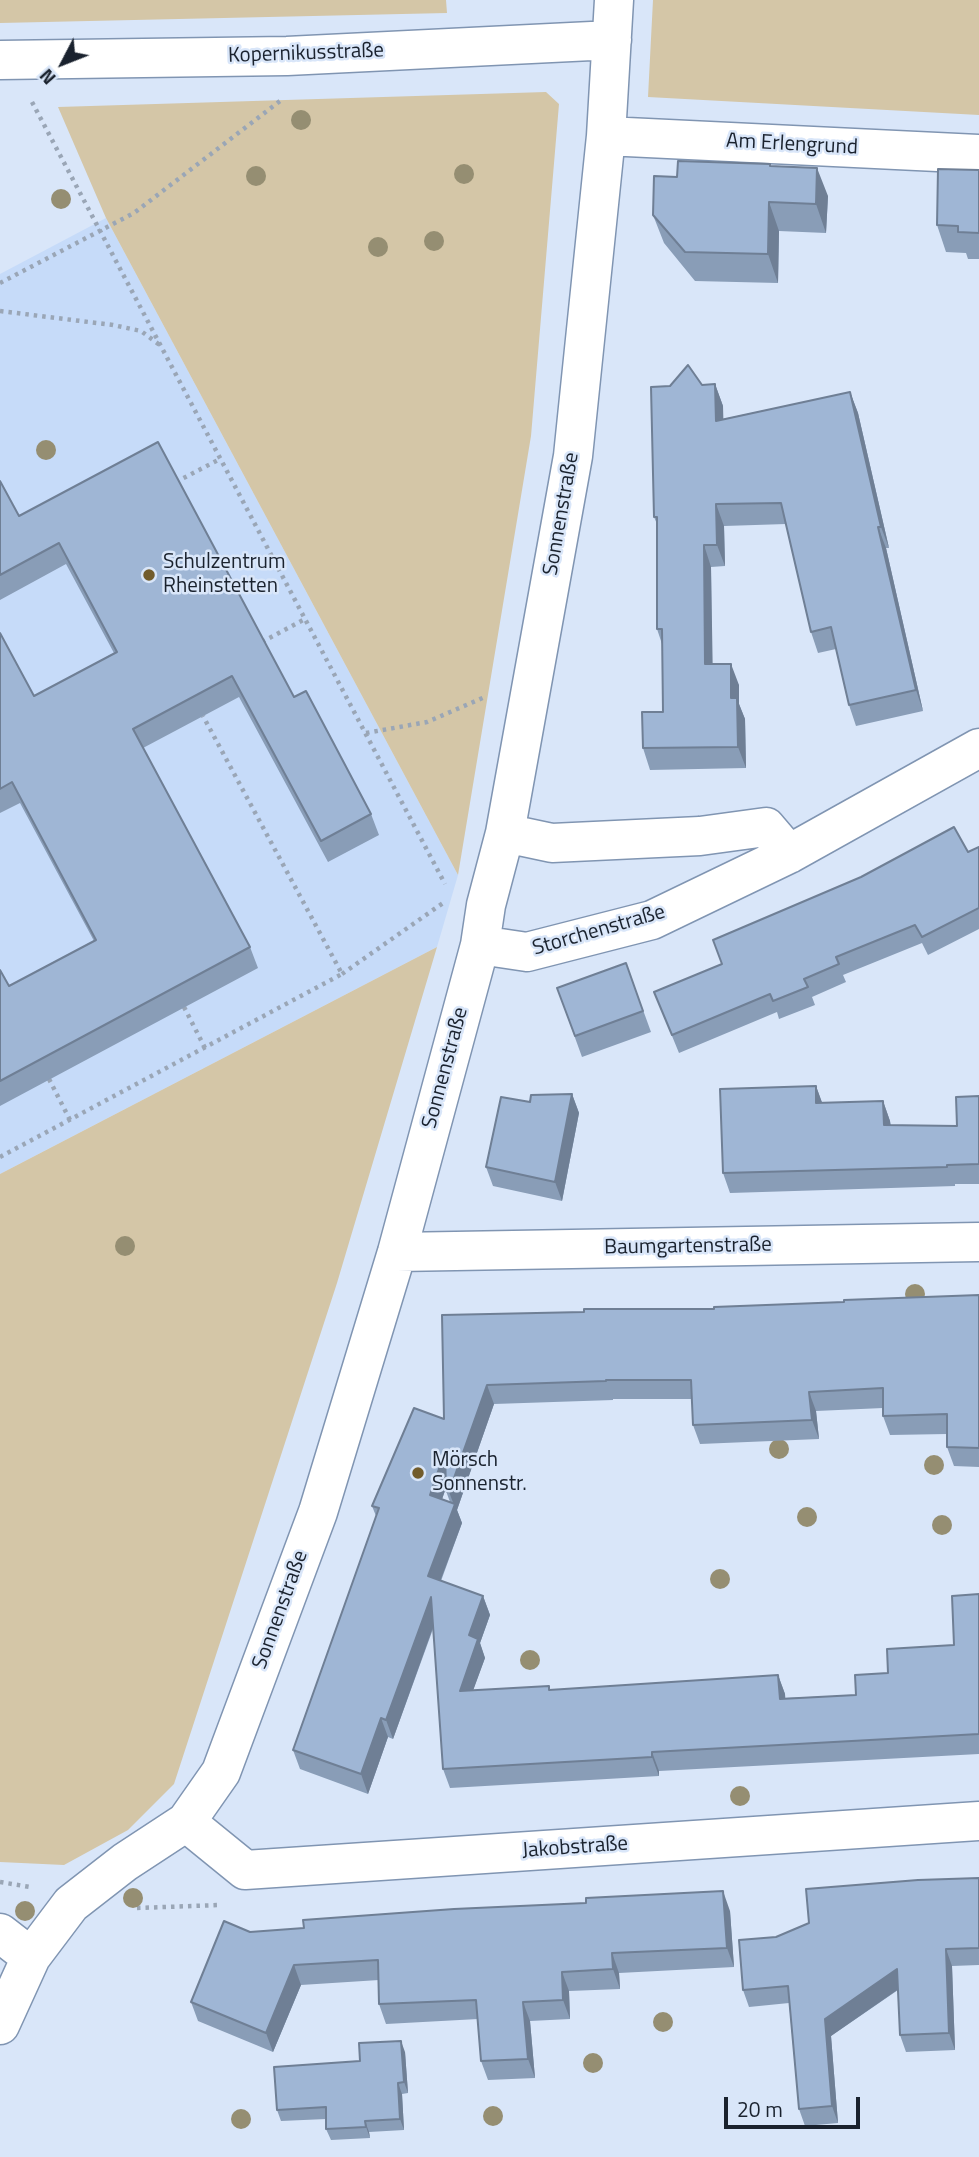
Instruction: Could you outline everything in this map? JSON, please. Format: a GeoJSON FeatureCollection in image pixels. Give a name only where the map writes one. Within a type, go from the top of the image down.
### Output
{"type":"FeatureCollection","features":[{"type":"Feature","properties":{"kind":"street","name":"Sonnenstraße"},"geometry":{"type":"LineString","coordinates":[[0,2025],[31,1957],[71,1904],[125,1862],[186,1822],[221,1772],[318,1511],[397,1252],[480,944],[469,901],[505,833],[573,456],[606,136],[614,0]]}},
{"type":"Feature","properties":{"kind":"street","name":"Kopernikusstraße"},"geometry":{"type":"LineString","coordinates":[[16,60],[287,56],[612,40]]}},
{"type":"Feature","properties":{"kind":"street","name":"Am Erlengrund"},"geometry":{"type":"LineString","coordinates":[[606,136],[979,154]]}},
{"type":"Feature","properties":{"kind":"street","name":"Storchenstraße"},"geometry":{"type":"LineString","coordinates":[[480,944],[527,952],[652,920],[789,854],[979,748]]}},
{"type":"Feature","properties":{"kind":"street"},"geometry":{"type":"LineString","coordinates":[[505,833],[552,843],[700,836],[766,827],[789,854]]}},
{"type":"Feature","properties":{"kind":"street","name":"Baumgartenstraße"},"geometry":{"type":"LineString","coordinates":[[397,1252],[979,1242]]}},
{"type":"Feature","properties":{"kind":"street","name":"Jakobstraße"},"geometry":{"type":"LineString","coordinates":[[245,1870],[979,1821]]}},
{"type":"Feature","properties":{"kind":"street"},"geometry":{"type":"LineString","coordinates":[[186,1822],[245,1870]]}},
{"type":"Feature","properties":{"kind":"street"},"geometry":{"type":"LineString","coordinates":[[0,1933],[31,1957]]}},
{"type":"Feature","properties":{"kind":"path"},"geometry":{"type":"LineString","coordinates":[[0,283],[134,214],[286,97],[287,56]]}},
{"type":"Feature","properties":{"kind":"path"},"geometry":{"type":"LineString","coordinates":[[0,1157],[341,974],[469,901],[366,733],[32,102],[16,60]]}},
{"type":"Feature","properties":{"kind":"path"},"geometry":{"type":"LineString","coordinates":[[0,311],[141,331],[161,346]]}},
{"type":"Feature","properties":{"kind":"path"},"geometry":{"type":"LineString","coordinates":[[176,482],[220,459]]}},
{"type":"Feature","properties":{"kind":"path"},"geometry":{"type":"LineString","coordinates":[[262,642],[305,619]]}},
{"type":"Feature","properties":{"kind":"path"},"geometry":{"type":"LineString","coordinates":[[366,733],[428,722],[533,677]]}},
{"type":"Feature","properties":{"kind":"path"},"geometry":{"type":"LineString","coordinates":[[203,716],[341,974]]}},
{"type":"Feature","properties":{"kind":"path"},"geometry":{"type":"LineString","coordinates":[[184,1007],[205,1048]]}},
{"type":"Feature","properties":{"kind":"path"},"geometry":{"type":"LineString","coordinates":[[48,1079],[70,1120]]}},
{"type":"Feature","properties":{"kind":"path"},"geometry":{"type":"LineString","coordinates":[[71,1904],[130,1909],[226,1905],[245,1870]]}},
{"type":"Feature","properties":{"kind":"shaded area"},"geometry":{"type":"Polygon","coordinates":[[[0,0],[446,0],[447,13],[0,23],[0,0]]]}},
{"type":"Feature","properties":{"kind":"shaded area"},"geometry":{"type":"Polygon","coordinates":[[[653,0],[979,0],[979,115],[648,97],[653,0]]]}},
{"type":"Feature","properties":{"kind":"shaded area"},"geometry":{"type":"Polygon","coordinates":[[[546,92],[559,104],[531,436],[458,875],[106,218],[58,107],[546,92]]]}},
{"type":"Feature","properties":{"kind":"shaded area","name":"Schulzentrum Rheinstetten"},"geometry":{"type":"Polygon","coordinates":[[[106,218],[458,875],[437,947],[0,1174],[0,274],[106,218]]]}},
{"type":"Feature","properties":{"kind":"shaded area"},"geometry":{"type":"Polygon","coordinates":[[[437,947],[337,1283],[174,1784],[128,1830],[64,1865],[0,1862],[0,1174],[437,947]]]}},
{"type":"Feature","properties":{"kind":"building"},"geometry":{"type":"Polygon","coordinates":[[[678,161],[817,168],[816,204],[769,202],[768,254],[685,252],[653,215],[654,176],[677,177],[678,161]]]}},
{"type":"Feature","properties":{"kind":"building"},"geometry":{"type":"Polygon","coordinates":[[[938,169],[979,170],[979,233],[958,232],[958,226],[937,225],[938,169]]]}},
{"type":"Feature","properties":{"kind":"building"},"geometry":{"type":"Polygon","coordinates":[[[688,365],[702,385],[715,384],[716,421],[850,392],[916,690],[849,705],[831,627],[811,632],[781,503],[716,504],[717,545],[704,545],[705,664],[731,664],[731,698],[737,698],[738,747],[643,748],[642,712],[663,712],[662,629],[657,629],[657,517],[654,517],[651,387],[670,386],[688,365]]]}},
{"type":"Feature","properties":{"kind":"building"},"geometry":{"type":"Polygon","coordinates":[[[158,442],[294,697],[306,691],[371,814],[321,841],[232,676],[133,729],[250,947],[0,1081],[0,970],[9,986],[96,940],[12,782],[0,789],[0,633],[34,696],[117,652],[59,543],[0,575],[0,481],[19,516],[158,442]]]}},
{"type":"Feature","properties":{"kind":"building"},"geometry":{"type":"Polygon","coordinates":[[[954,827],[968,852],[979,847],[979,908],[922,937],[915,925],[836,957],[839,964],[804,979],[808,987],[773,1001],[770,994],[672,1035],[654,992],[722,964],[713,940],[861,877],[954,827]]]}},
{"type":"Feature","properties":{"kind":"building"},"geometry":{"type":"Polygon","coordinates":[[[626,963],[643,1011],[575,1036],[557,988],[626,963]]]}},
{"type":"Feature","properties":{"kind":"building"},"geometry":{"type":"Polygon","coordinates":[[[816,1086],[816,1103],[883,1101],[884,1125],[957,1126],[956,1097],[979,1096],[979,1164],[723,1173],[720,1089],[816,1086]]]}},
{"type":"Feature","properties":{"kind":"building"},"geometry":{"type":"Polygon","coordinates":[[[572,1094],[555,1182],[486,1167],[501,1097],[530,1102],[531,1095],[572,1094]]]}},
{"type":"Feature","properties":{"kind":"building"},"geometry":{"type":"Polygon","coordinates":[[[979,1295],[979,1448],[947,1447],[947,1414],[883,1416],[883,1388],[809,1392],[812,1420],[693,1425],[691,1380],[487,1385],[449,1492],[446,1491],[445,1451],[430,1495],[455,1504],[428,1576],[483,1596],[469,1635],[478,1639],[460,1691],[549,1686],[549,1690],[778,1675],[780,1699],[856,1695],[855,1675],[888,1673],[887,1649],[954,1645],[952,1596],[979,1594],[979,1734],[652,1752],[652,1757],[443,1769],[431,1597],[386,1720],[381,1718],[361,1774],[293,1750],[379,1508],[372,1506],[414,1408],[444,1419],[442,1315],[584,1312],[584,1309],[714,1309],[844,1300],[979,1295]]]}},
{"type":"Feature","properties":{"kind":"building"},"geometry":{"type":"Polygon","coordinates":[[[979,1878],[979,1948],[946,1949],[949,2033],[900,2035],[897,1969],[825,2019],[832,2106],[799,2109],[788,1986],[743,1990],[739,1940],[776,1937],[809,1923],[806,1889],[979,1878]]]}},
{"type":"Feature","properties":{"kind":"building"},"geometry":{"type":"Polygon","coordinates":[[[723,1891],[727,1948],[612,1953],[613,1969],[562,1972],[563,2000],[523,2002],[528,2059],[481,2061],[476,2000],[379,2004],[378,1960],[294,1965],[266,2033],[191,2002],[224,1921],[250,1932],[304,1928],[303,1920],[586,1903],[586,1898],[723,1891]]]}},
{"type":"Feature","properties":{"kind":"building"},"geometry":{"type":"Polygon","coordinates":[[[401,2041],[404,2082],[398,2083],[400,2119],[365,2121],[366,2127],[326,2129],[326,2107],[277,2110],[274,2067],[360,2061],[359,2043],[401,2041]]]}},
{"type":"Feature","properties":{"kind":"place","name":"Schulzentrum Rheinstetten"},"geometry":{"type":"Point","coordinates":[149,575]}},
{"type":"Feature","properties":{"kind":"place","name":"Mörsch Sonnenstr."},"geometry":{"type":"Point","coordinates":[418,1473]}}]}
